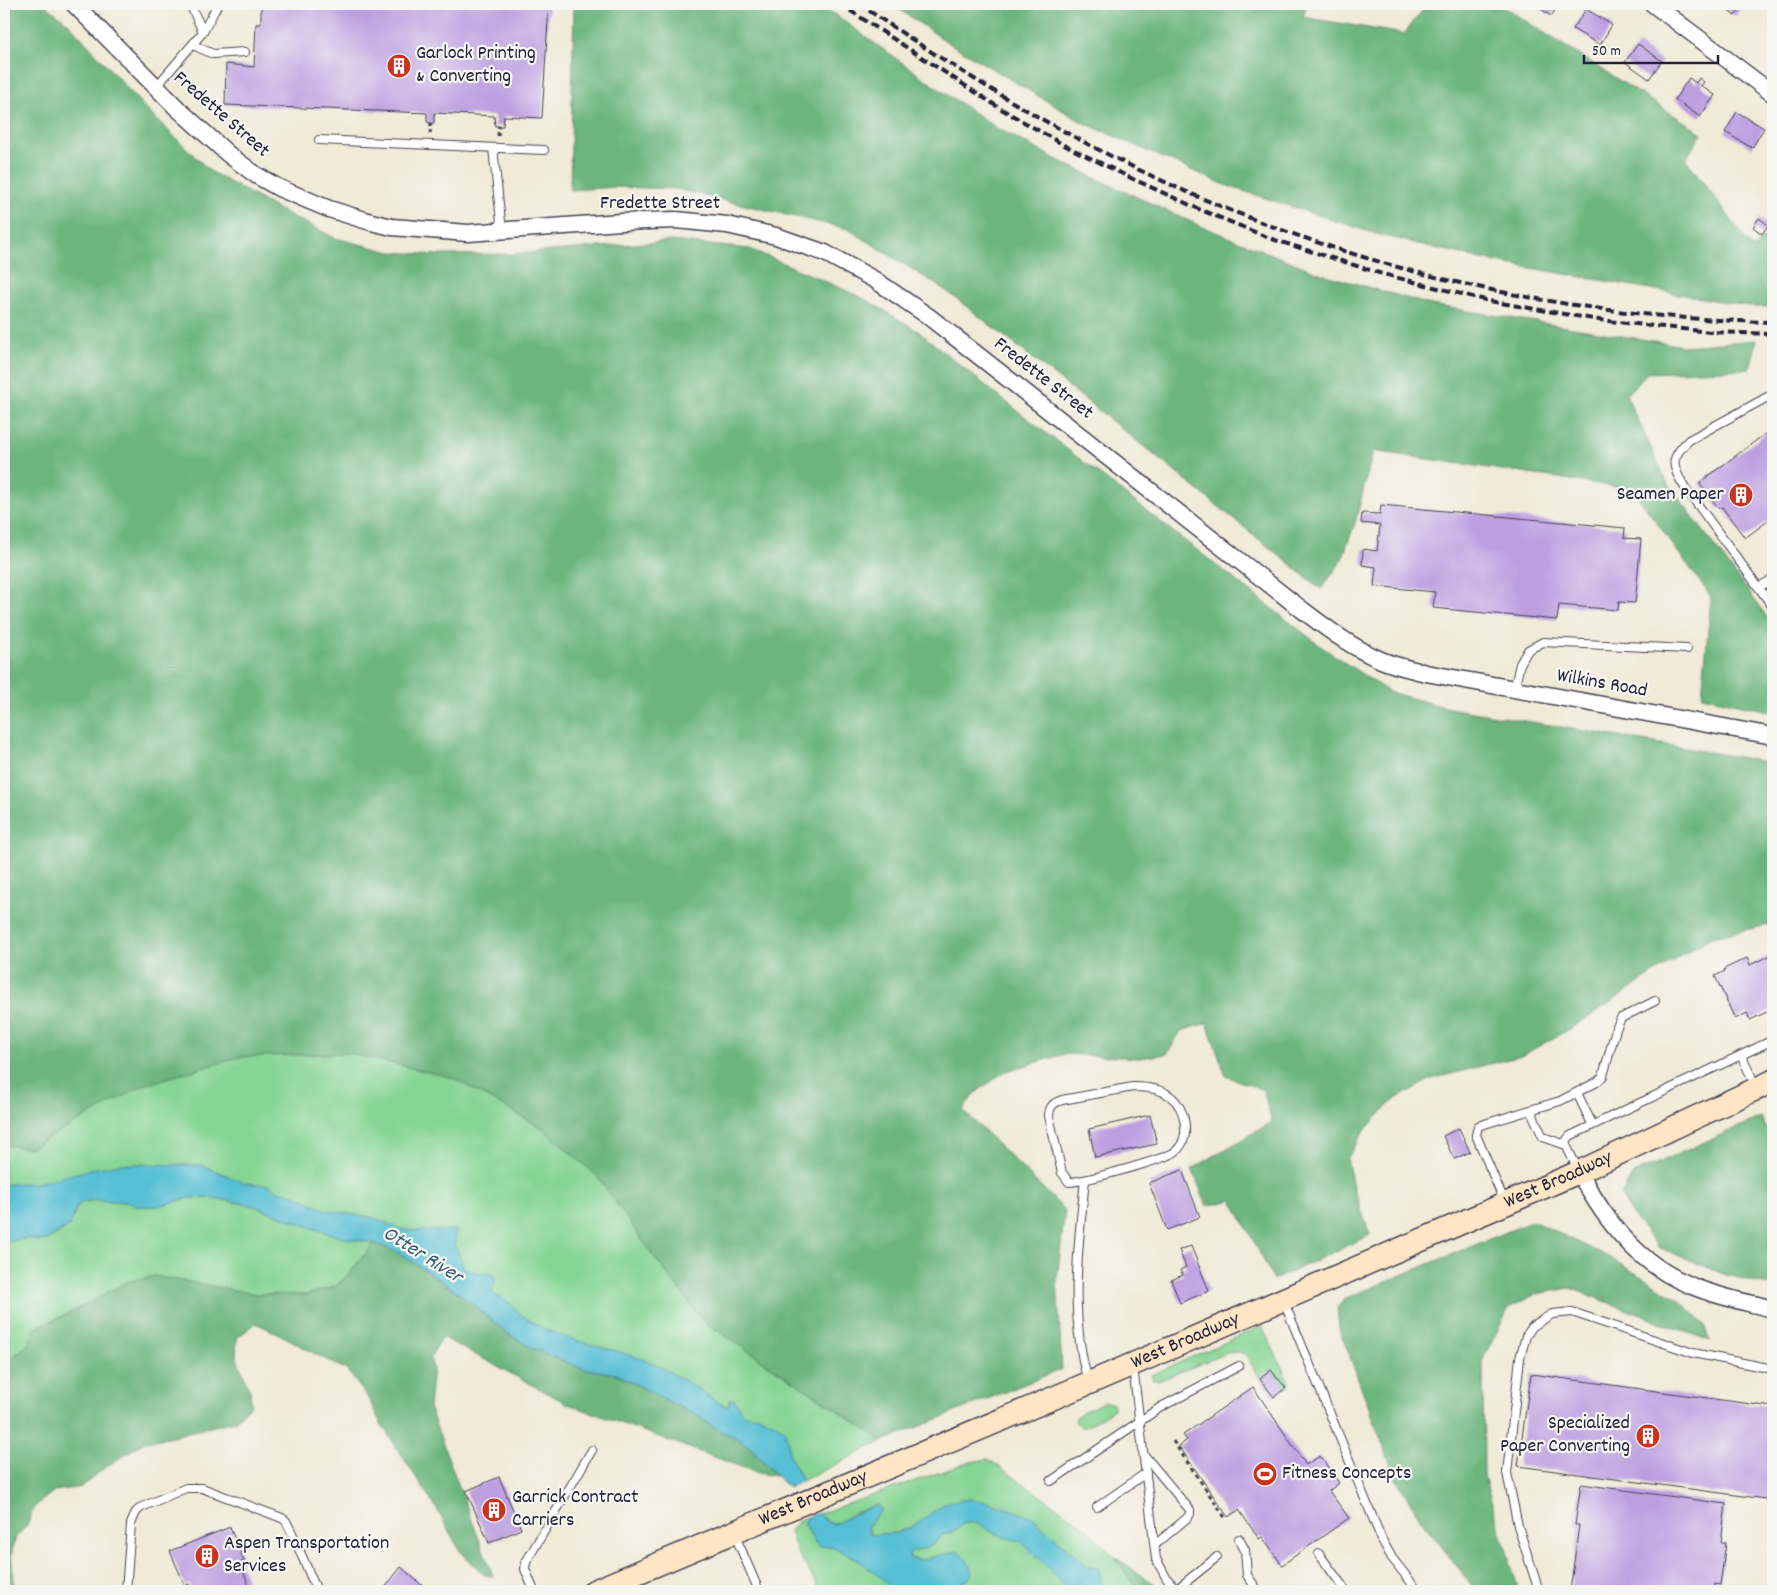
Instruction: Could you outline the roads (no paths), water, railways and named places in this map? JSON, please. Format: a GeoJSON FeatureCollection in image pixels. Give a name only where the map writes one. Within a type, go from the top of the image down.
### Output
{"type":"FeatureCollection","features":[{"type":"Feature","properties":{"kind":"main road","name":"West Broadway"},"geometry":{"type":"LineString","coordinates":[[594,1591],[1283,1300],[1579,1172],[1765,1085]]}},
{"type":"Feature","properties":{"kind":"street","name":"Fredette Street"},"geometry":{"type":"LineString","coordinates":[[74,4],[177,108],[228,154],[256,175],[304,199],[350,216],[392,227],[468,234],[622,222],[703,222],[752,229],[800,244],[848,264],[928,316],[1327,628],[1381,660],[1424,673]]}},
{"type":"Feature","properties":{"kind":"street"},"geometry":{"type":"LineString","coordinates":[[1653,4],[1773,94]]}},
{"type":"Feature","properties":{"kind":"street","name":"Wilkins Road"},"geometry":{"type":"LineString","coordinates":[[1424,673],[1773,736]]}},
{"type":"Feature","properties":{"kind":"street"},"geometry":{"type":"LineString","coordinates":[[1579,1172],[1615,1230],[1653,1264],[1680,1281],[1696,1288],[1773,1308]]}},
{"type":"Feature","properties":{"kind":"lane"},"geometry":{"type":"LineString","coordinates":[[190,4],[203,32]]}},
{"type":"Feature","properties":{"kind":"lane"},"geometry":{"type":"LineString","coordinates":[[156,87],[203,32],[218,4]]}},
{"type":"Feature","properties":{"kind":"lane"},"geometry":{"type":"LineString","coordinates":[[193,45],[213,54],[245,52]]}},
{"type":"Feature","properties":{"kind":"lane"},"geometry":{"type":"LineString","coordinates":[[319,140],[544,150]]}},
{"type":"Feature","properties":{"kind":"lane"},"geometry":{"type":"LineString","coordinates":[[494,148],[502,231]]}},
{"type":"Feature","properties":{"kind":"lane"},"geometry":{"type":"LineString","coordinates":[[1773,394],[1689,440],[1678,450],[1673,464],[1675,472],[1684,486],[1773,607]]}},
{"type":"Feature","properties":{"kind":"lane"},"geometry":{"type":"LineString","coordinates":[[1759,587],[1773,579]]}},
{"type":"Feature","properties":{"kind":"lane"},"geometry":{"type":"LineString","coordinates":[[1514,690],[1520,664],[1528,650],[1543,642],[1687,649]]}},
{"type":"Feature","properties":{"kind":"lane"},"geometry":{"type":"LineString","coordinates":[[1505,1204],[1476,1135],[1478,1126],[1560,1101],[1600,1080],[1621,1018],[1654,1001]]}},
{"type":"Feature","properties":{"kind":"lane"},"geometry":{"type":"LineString","coordinates":[[1579,1172],[1566,1145],[1566,1141],[1570,1136],[1773,1040]]}},
{"type":"Feature","properties":{"kind":"lane"},"geometry":{"type":"LineString","coordinates":[[1741,1055],[1765,1085]]}},
{"type":"Feature","properties":{"kind":"lane"},"geometry":{"type":"LineString","coordinates":[[1133,1087],[1151,1088],[1171,1096],[1182,1113],[1186,1128],[1185,1136],[1177,1150],[1163,1158],[1085,1180],[1069,1182],[1062,1173],[1049,1116],[1049,1111],[1053,1104],[1062,1100],[1133,1087]]}},
{"type":"Feature","properties":{"kind":"lane"},"geometry":{"type":"LineString","coordinates":[[1577,1093],[1592,1124]]}},
{"type":"Feature","properties":{"kind":"lane"},"geometry":{"type":"LineString","coordinates":[[1531,1111],[1542,1137],[1566,1145]]}},
{"type":"Feature","properties":{"kind":"lane"},"geometry":{"type":"LineString","coordinates":[[1085,1180],[1076,1292],[1078,1338],[1081,1358],[1089,1383]]}},
{"type":"Feature","properties":{"kind":"lane"},"geometry":{"type":"LineString","coordinates":[[1283,1300],[1382,1540],[1392,1558],[1418,1591]]}},
{"type":"Feature","properties":{"kind":"lane"},"geometry":{"type":"LineString","coordinates":[[1539,1591],[1518,1526],[1507,1473],[1520,1358],[1526,1336],[1533,1326],[1552,1314],[1572,1312],[1694,1353],[1773,1369]]}},
{"type":"Feature","properties":{"kind":"lane"},"geometry":{"type":"LineString","coordinates":[[1132,1364],[1156,1559],[1177,1590],[1217,1556]]}},
{"type":"Feature","properties":{"kind":"lane"},"geometry":{"type":"LineString","coordinates":[[1050,1481],[1139,1420],[1239,1366]]}},
{"type":"Feature","properties":{"kind":"lane"},"geometry":{"type":"LineString","coordinates":[[534,1591],[525,1569],[526,1562],[592,1450]]}},
{"type":"Feature","properties":{"kind":"lane"},"geometry":{"type":"LineString","coordinates":[[1143,1454],[1190,1510],[1188,1518],[1155,1545]]}},
{"type":"Feature","properties":{"kind":"lane"},"geometry":{"type":"LineString","coordinates":[[1097,1507],[1146,1473]]}},
{"type":"Feature","properties":{"kind":"lane"},"geometry":{"type":"LineString","coordinates":[[126,1591],[131,1524],[136,1512],[142,1507],[192,1487],[202,1488],[282,1518],[292,1533],[317,1591]]}},
{"type":"Feature","properties":{"kind":"lane"},"geometry":{"type":"LineString","coordinates":[[734,1533],[759,1591]]}},
{"type":"Feature","properties":{"kind":"lane"},"geometry":{"type":"LineString","coordinates":[[1239,1539],[1245,1550],[1247,1575],[1258,1591]]}},
{"type":"Feature","properties":{"kind":"lane"},"geometry":{"type":"LineString","coordinates":[[1319,1554],[1346,1591]]}},
{"type":"Feature","properties":{"kind":"water","name":"Otter River"},"geometry":{"type":"Polygon","coordinates":[[[122,1164],[201,1165],[245,1183],[269,1185],[277,1191],[296,1195],[326,1210],[374,1218],[403,1230],[456,1230],[455,1246],[465,1269],[495,1276],[495,1285],[491,1291],[509,1303],[521,1315],[565,1337],[627,1354],[661,1367],[719,1403],[725,1406],[729,1405],[731,1399],[735,1400],[745,1415],[760,1416],[784,1429],[790,1456],[802,1481],[789,1487],[783,1483],[752,1449],[737,1438],[616,1374],[586,1369],[530,1347],[507,1333],[460,1294],[399,1253],[374,1243],[345,1238],[321,1231],[251,1205],[209,1197],[190,1198],[157,1206],[138,1206],[128,1202],[95,1200],[82,1202],[77,1206],[69,1226],[46,1240],[39,1241],[28,1238],[4,1242],[4,1185],[37,1183],[97,1168],[122,1164]]]}},
{"type":"Feature","properties":{"kind":"water"},"geometry":{"type":"Polygon","coordinates":[[[970,1499],[987,1502],[1032,1517],[1088,1567],[1098,1568],[1103,1591],[1068,1591],[1022,1542],[995,1534],[973,1522],[962,1524],[956,1531],[942,1535],[932,1544],[909,1555],[911,1559],[921,1560],[958,1551],[970,1567],[972,1574],[968,1580],[955,1587],[941,1591],[898,1591],[891,1588],[878,1575],[855,1558],[832,1546],[820,1547],[815,1543],[805,1525],[806,1517],[818,1513],[827,1522],[834,1524],[867,1508],[880,1506],[881,1510],[867,1527],[868,1532],[871,1535],[896,1533],[912,1527],[947,1502],[970,1499]]]}},
{"type":"Feature","properties":{"kind":"railway"},"geometry":{"type":"LineString","coordinates":[[840,4],[998,107],[1064,145],[1201,210],[1272,239],[1379,273],[1489,301],[1599,320],[1710,332],[1773,334]]}},
{"type":"Feature","properties":{"kind":"railway"},"geometry":{"type":"LineString","coordinates":[[859,4],[962,72],[1069,134],[1151,176],[1235,212],[1322,244],[1410,270],[1500,292],[1590,307],[1682,318],[1773,322]]}},
{"type":"Feature","properties":{"kind":"place","name":"Garlock Printing & Converting"},"geometry":{"type":"Point","coordinates":[399,66]}},
{"type":"Feature","properties":{"kind":"place","name":"Seamen Paper"},"geometry":{"type":"Point","coordinates":[1741,495]}},
{"type":"Feature","properties":{"kind":"place","name":"Specialized Paper Converting"},"geometry":{"type":"Point","coordinates":[1648,1436]}},
{"type":"Feature","properties":{"kind":"place","name":"Fitness Concepts"},"geometry":{"type":"Point","coordinates":[1265,1474]}},
{"type":"Feature","properties":{"kind":"place","name":"Garrick Contract Carriers"},"geometry":{"type":"Point","coordinates":[494,1510]}},
{"type":"Feature","properties":{"kind":"place","name":"Aspen Transportation Services"},"geometry":{"type":"Point","coordinates":[207,1556]}}]}
